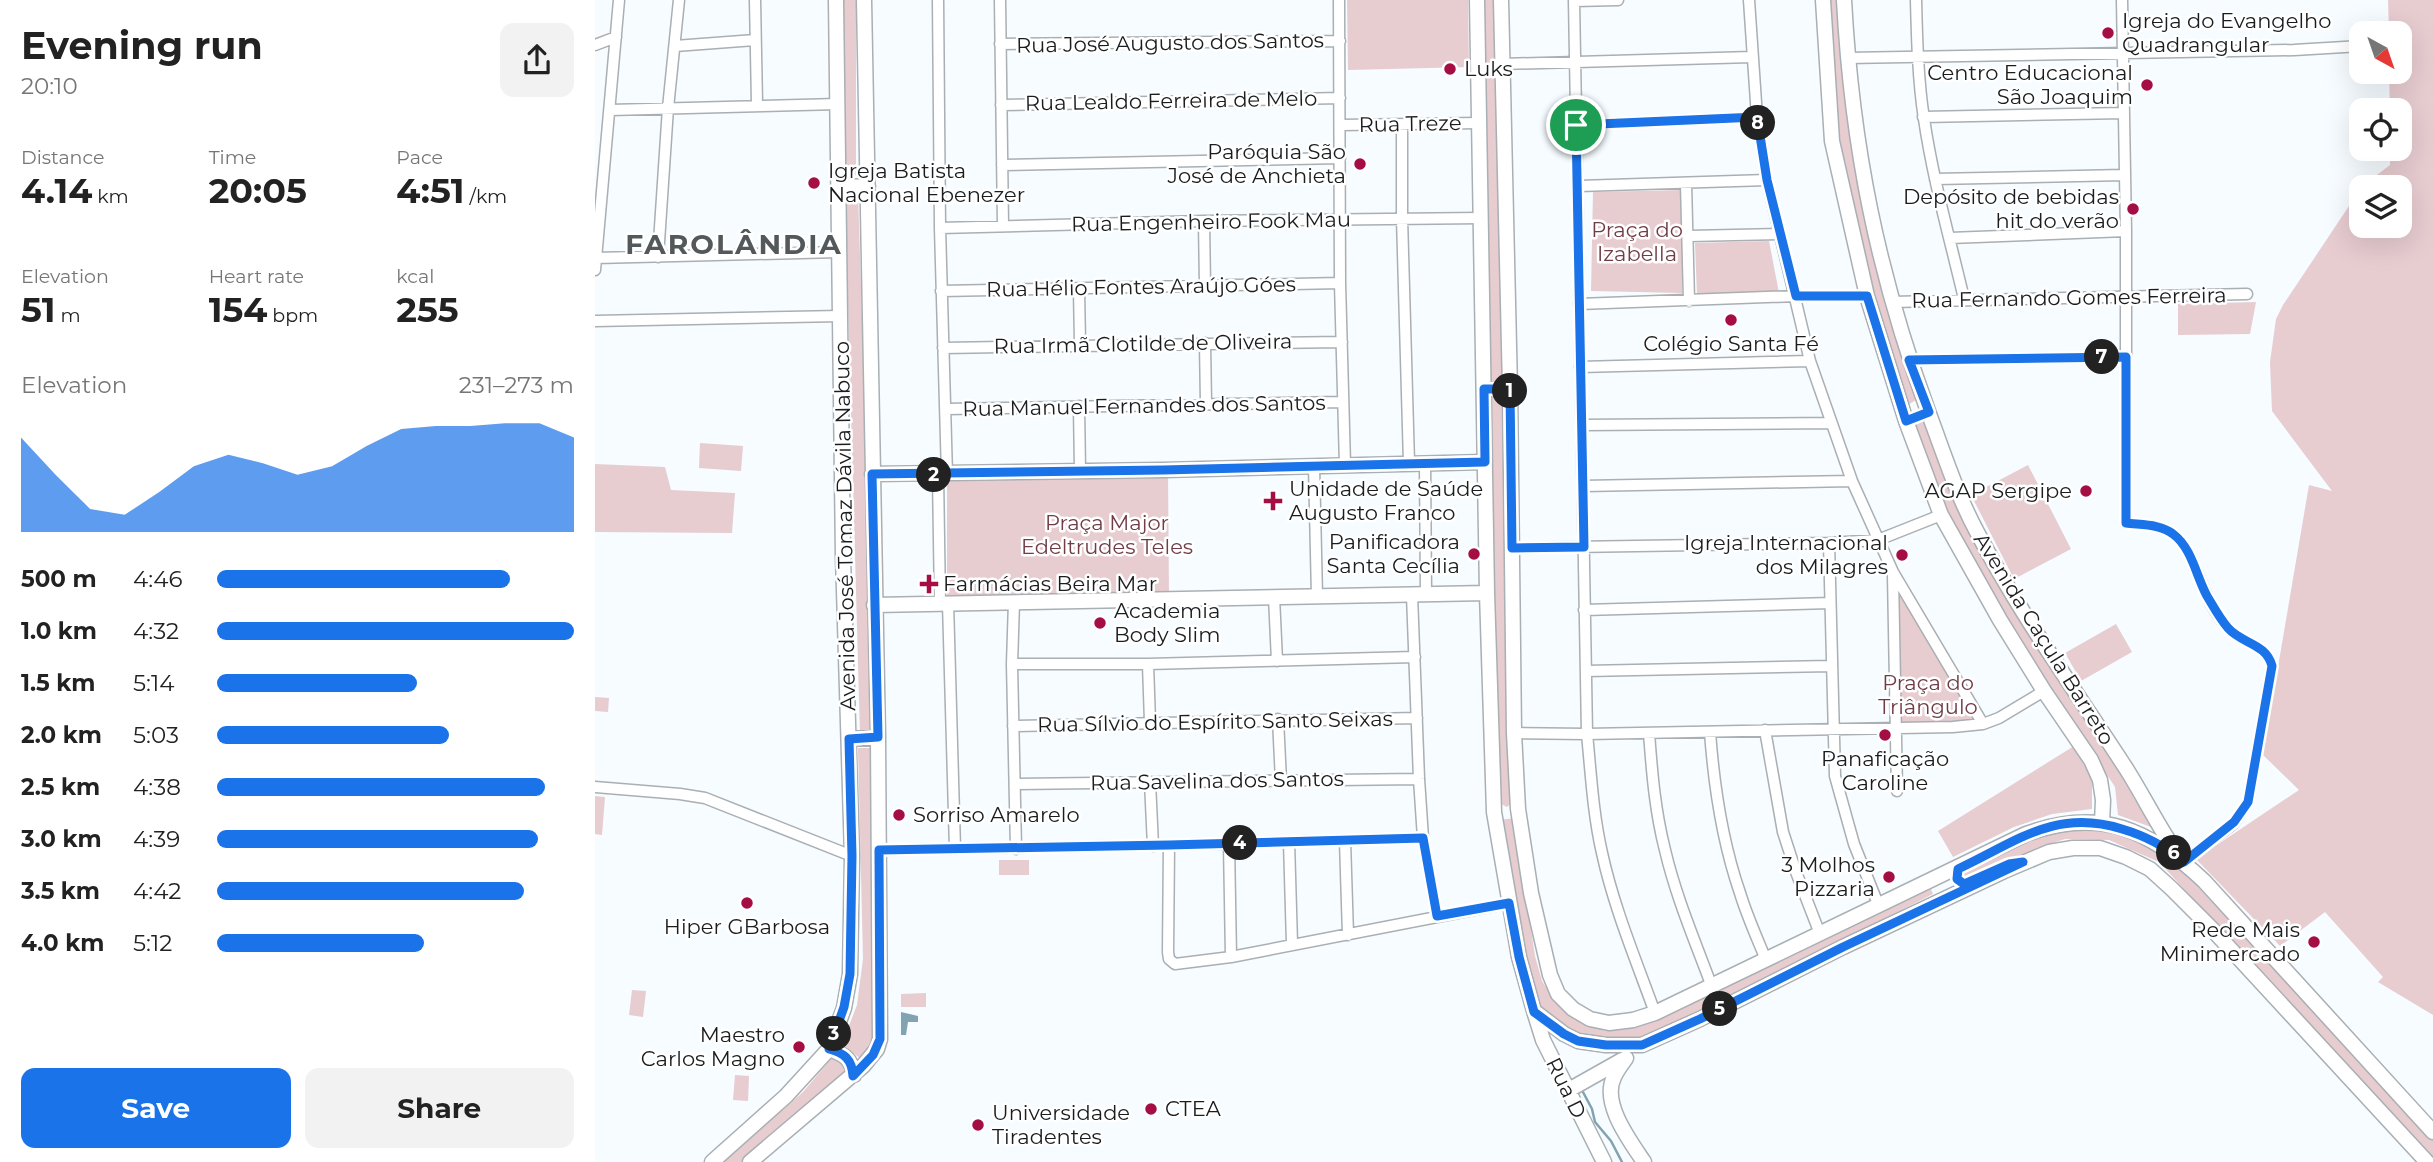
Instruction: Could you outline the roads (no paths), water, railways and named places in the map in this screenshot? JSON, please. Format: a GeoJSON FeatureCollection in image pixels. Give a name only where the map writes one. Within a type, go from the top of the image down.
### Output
{"type":"FeatureCollection","features":[{"type":"Feature","properties":{"kind":"main road","name":"Avenida José Tomaz Dávila Nabuco"},"geometry":{"type":"LineString","coordinates":[[829,1049],[850,974],[852,856],[843,557],[840,187],[835,0]]}},
{"type":"Feature","properties":{"kind":"main road","name":"Avenida José Tomaz Dávila Nabuco"},"geometry":{"type":"LineString","coordinates":[[750,1162],[853,1076],[873,1055],[880,1039],[878,737],[864,0]]}},
{"type":"Feature","properties":{"kind":"main road","name":"Rua D"},"geometry":{"type":"LineString","coordinates":[[1477,0],[1487,593],[1494,812],[1519,957],[1534,1012],[1543,1040],[1604,1162]]}},
{"type":"Feature","properties":{"kind":"main road"},"geometry":{"type":"LineString","coordinates":[[1501,0],[1510,389],[1514,733],[1518,809],[1531,893],[1550,975],[1558,994],[1573,1009],[1590,1019],[1609,1023],[1633,1020],[1655,1013],[1712,986],[2005,843],[2060,823],[2102,823],[2147,837],[2183,861],[2433,1132]]}},
{"type":"Feature","properties":{"kind":"main road","name":"Avenida Caçula Barreto"},"geometry":{"type":"LineString","coordinates":[[1823,0],[1832,141],[1867,296],[1906,421],[1941,516],[2044,691],[2053,713],[2078,739],[2100,780],[2102,823]]}},
{"type":"Feature","properties":{"kind":"main road","name":"Avenida Caçula Barreto"},"geometry":{"type":"LineString","coordinates":[[1844,0],[1847,58],[1862,174],[1892,302],[1909,360],[1948,467],[1976,531],[2062,675],[2127,770],[2183,861]]}},
{"type":"Feature","properties":{"kind":"main road"},"geometry":{"type":"LineString","coordinates":[[840,187],[868,186]]}},
{"type":"Feature","properties":{"kind":"main road"},"geometry":{"type":"LineString","coordinates":[[1484,389],[1510,389]]}},
{"type":"Feature","properties":{"kind":"main road"},"geometry":{"type":"LineString","coordinates":[[1906,421],[1929,412]]}},
{"type":"Feature","properties":{"kind":"main road"},"geometry":{"type":"LineString","coordinates":[[872,474],[942,475],[1485,462]]}},
{"type":"Feature","properties":{"kind":"main road"},"geometry":{"type":"LineString","coordinates":[[874,605],[1487,593]]}},
{"type":"Feature","properties":{"kind":"main road"},"geometry":{"type":"LineString","coordinates":[[849,739],[878,737]]}},
{"type":"Feature","properties":{"kind":"main road"},"geometry":{"type":"LineString","coordinates":[[1494,812],[1518,809]]}},
{"type":"Feature","properties":{"kind":"main road"},"geometry":{"type":"LineString","coordinates":[[2005,843],[1994,852],[1958,869],[1957,879],[1964,884],[2009,864],[2023,862]]}},
{"type":"Feature","properties":{"kind":"main road"},"geometry":{"type":"LineString","coordinates":[[1567,1090],[1626,1058],[1642,1045],[2023,862],[2049,852],[2073,848],[2100,848],[2150,869],[2211,928],[2427,1162]]}},
{"type":"Feature","properties":{"kind":"main road"},"geometry":{"type":"LineString","coordinates":[[1878,904],[1892,902],[1931,884],[1939,888],[1936,896],[1894,916],[1887,926]]}},
{"type":"Feature","properties":{"kind":"main road"},"geometry":{"type":"LineString","coordinates":[[1534,1012],[1578,1041],[1606,1045],[1642,1045]]}},
{"type":"Feature","properties":{"kind":"main road"},"geometry":{"type":"LineString","coordinates":[[712,1162],[786,1096],[829,1049],[848,1058],[852,1064],[853,1076]]}},
{"type":"Feature","properties":{"kind":"main road"},"geometry":{"type":"LineString","coordinates":[[1626,1058],[1613,1078],[1611,1100],[1624,1133],[1644,1162]]}},
{"type":"Feature","properties":{"kind":"street"},"geometry":{"type":"LineString","coordinates":[[595,271],[598,199],[610,110],[619,0]]}},
{"type":"Feature","properties":{"kind":"street"},"geometry":{"type":"LineString","coordinates":[[659,257],[679,0]]}},
{"type":"Feature","properties":{"kind":"street"},"geometry":{"type":"LineString","coordinates":[[755,0],[757,104]]}},
{"type":"Feature","properties":{"kind":"street"},"geometry":{"type":"LineString","coordinates":[[938,0],[941,291],[946,410],[942,475],[944,603],[955,849]]}},
{"type":"Feature","properties":{"kind":"street"},"geometry":{"type":"LineString","coordinates":[[1000,0],[1003,226]]}},
{"type":"Feature","properties":{"kind":"street"},"geometry":{"type":"LineString","coordinates":[[1339,0],[1340,284],[1345,465]]}},
{"type":"Feature","properties":{"kind":"street"},"geometry":{"type":"LineString","coordinates":[[1618,0],[1574,0],[1587,734],[1602,855],[1618,912],[1655,1013]]}},
{"type":"Feature","properties":{"kind":"street"},"geometry":{"type":"LineString","coordinates":[[1749,0],[1757,117],[1767,180],[1810,361],[1830,423],[1852,481],[1893,572],[1983,724]]}},
{"type":"Feature","properties":{"kind":"street"},"geometry":{"type":"LineString","coordinates":[[1916,0],[1917,56],[1923,117],[1964,299]]}},
{"type":"Feature","properties":{"kind":"street"},"geometry":{"type":"LineString","coordinates":[[2122,0],[2126,231],[2126,523],[2161,528],[2181,540],[2206,595],[2228,628],[2235,635],[2267,653],[2272,666],[2248,802],[2234,822],[2183,861]]}},
{"type":"Feature","properties":{"kind":"street"},"geometry":{"type":"LineString","coordinates":[[595,45],[616,37]]}},
{"type":"Feature","properties":{"kind":"street"},"geometry":{"type":"LineString","coordinates":[[675,46],[755,40]]}},
{"type":"Feature","properties":{"kind":"street","name":"Rua José Augusto dos Santos"},"geometry":{"type":"LineString","coordinates":[[1000,44],[1340,41]]}},
{"type":"Feature","properties":{"kind":"street"},"geometry":{"type":"LineString","coordinates":[[1847,58],[2349,47]]}},
{"type":"Feature","properties":{"kind":"street"},"geometry":{"type":"LineString","coordinates":[[1502,64],[1752,57]]}},
{"type":"Feature","properties":{"kind":"street","name":"Rua Lealdo Ferreira de Melo"},"geometry":{"type":"LineString","coordinates":[[1001,105],[1341,98]]}},
{"type":"Feature","properties":{"kind":"street"},"geometry":{"type":"LineString","coordinates":[[610,110],[757,104],[838,104]]}},
{"type":"Feature","properties":{"kind":"street"},"geometry":{"type":"LineString","coordinates":[[1923,117],[2123,113]]}},
{"type":"Feature","properties":{"kind":"street"},"geometry":{"type":"LineString","coordinates":[[1576,125],[1757,117]]}},
{"type":"Feature","properties":{"kind":"street","name":"Rua Treze"},"geometry":{"type":"LineString","coordinates":[[1341,125],[1479,123]]}},
{"type":"Feature","properties":{"kind":"street"},"geometry":{"type":"LineString","coordinates":[[1402,126],[1409,463]]}},
{"type":"Feature","properties":{"kind":"street"},"geometry":{"type":"LineString","coordinates":[[1002,165],[1340,158]]}},
{"type":"Feature","properties":{"kind":"street"},"geometry":{"type":"LineString","coordinates":[[1935,179],[2124,175]]}},
{"type":"Feature","properties":{"kind":"street"},"geometry":{"type":"LineString","coordinates":[[1579,186],[1767,180]]}},
{"type":"Feature","properties":{"kind":"street"},"geometry":{"type":"LineString","coordinates":[[1686,183],[1689,301]]}},
{"type":"Feature","properties":{"kind":"street","name":"Rua Engenheiro Fook Mau"},"geometry":{"type":"LineString","coordinates":[[940,228],[1204,221],[1482,218]]}},
{"type":"Feature","properties":{"kind":"street"},"geometry":{"type":"LineString","coordinates":[[1204,221],[1205,286]]}},
{"type":"Feature","properties":{"kind":"street"},"geometry":{"type":"LineString","coordinates":[[1949,238],[2126,231]]}},
{"type":"Feature","properties":{"kind":"street"},"geometry":{"type":"LineString","coordinates":[[1689,236],[1780,233]]}},
{"type":"Feature","properties":{"kind":"street"},"geometry":{"type":"LineString","coordinates":[[596,258],[839,252]]}},
{"type":"Feature","properties":{"kind":"street","name":"Rua Hélio Fontes Araújo Góes"},"geometry":{"type":"LineString","coordinates":[[941,291],[1340,284]]}},
{"type":"Feature","properties":{"kind":"street"},"geometry":{"type":"LineString","coordinates":[[1079,289],[1080,344]]}},
{"type":"Feature","properties":{"kind":"street","name":"Rua Fernando Gomes Ferreira"},"geometry":{"type":"LineString","coordinates":[[1892,302],[2247,294]]}},
{"type":"Feature","properties":{"kind":"street"},"geometry":{"type":"LineString","coordinates":[[1579,304],[1867,296]]}},
{"type":"Feature","properties":{"kind":"street"},"geometry":{"type":"LineString","coordinates":[[595,321],[841,316]]}},
{"type":"Feature","properties":{"kind":"street","name":"Rua Irmã Clotilde de Oliveira"},"geometry":{"type":"LineString","coordinates":[[943,348],[1342,342]]}},
{"type":"Feature","properties":{"kind":"street"},"geometry":{"type":"LineString","coordinates":[[1205,343],[1206,404]]}},
{"type":"Feature","properties":{"kind":"street"},"geometry":{"type":"LineString","coordinates":[[1909,360],[2126,357]]}},
{"type":"Feature","properties":{"kind":"street"},"geometry":{"type":"LineString","coordinates":[[1580,367],[1810,361]]}},
{"type":"Feature","properties":{"kind":"street","name":"Rua Manuel Fernandes dos Santos"},"geometry":{"type":"LineString","coordinates":[[946,410],[1342,402]]}},
{"type":"Feature","properties":{"kind":"street"},"geometry":{"type":"LineString","coordinates":[[1079,406],[1080,471]]}},
{"type":"Feature","properties":{"kind":"street"},"geometry":{"type":"LineString","coordinates":[[1582,425],[1830,423]]}},
{"type":"Feature","properties":{"kind":"street"},"geometry":{"type":"LineString","coordinates":[[1425,463],[1415,657],[1423,838],[1437,916]]}},
{"type":"Feature","properties":{"kind":"street"},"geometry":{"type":"LineString","coordinates":[[1314,466],[1317,596]]}},
{"type":"Feature","properties":{"kind":"street"},"geometry":{"type":"LineString","coordinates":[[1583,486],[1852,481]]}},
{"type":"Feature","properties":{"kind":"street"},"geometry":{"type":"LineString","coordinates":[[1512,548],[1878,540],[1941,516]]}},
{"type":"Feature","properties":{"kind":"street"},"geometry":{"type":"LineString","coordinates":[[1829,543],[1835,776],[1845,815],[1878,904]]}},
{"type":"Feature","properties":{"kind":"street"},"geometry":{"type":"LineString","coordinates":[[1893,572],[1897,791]]}},
{"type":"Feature","properties":{"kind":"street"},"geometry":{"type":"LineString","coordinates":[[1274,597],[1277,661]]}},
{"type":"Feature","properties":{"kind":"street"},"geometry":{"type":"LineString","coordinates":[[1014,602],[1012,664],[1016,849]]}},
{"type":"Feature","properties":{"kind":"street"},"geometry":{"type":"LineString","coordinates":[[1584,610],[1830,603]]}},
{"type":"Feature","properties":{"kind":"street"},"geometry":{"type":"LineString","coordinates":[[1012,664],[1148,664],[1415,657]]}},
{"type":"Feature","properties":{"kind":"street"},"geometry":{"type":"LineString","coordinates":[[1148,664],[1150,722]]}},
{"type":"Feature","properties":{"kind":"street"},"geometry":{"type":"LineString","coordinates":[[1586,671],[1831,666]]}},
{"type":"Feature","properties":{"kind":"street"},"geometry":{"type":"LineString","coordinates":[[1514,733],[1710,732],[1983,724],[1999,718],[2044,691]]}},
{"type":"Feature","properties":{"kind":"street","name":"Rua Sílvio do Espírito Santo Seixas"},"geometry":{"type":"LineString","coordinates":[[1013,726],[1417,718]]}},
{"type":"Feature","properties":{"kind":"street"},"geometry":{"type":"LineString","coordinates":[[1278,719],[1281,781]]}},
{"type":"Feature","properties":{"kind":"street"},"geometry":{"type":"LineString","coordinates":[[1765,730],[1783,832],[1795,872],[1820,934]]}},
{"type":"Feature","properties":{"kind":"street"},"geometry":{"type":"LineString","coordinates":[[1710,732],[1713,777],[1724,839],[1740,894],[1766,960]]}},
{"type":"Feature","properties":{"kind":"street"},"geometry":{"type":"LineString","coordinates":[[1649,733],[1653,788],[1664,849],[1678,896],[1712,986]]}},
{"type":"Feature","properties":{"kind":"street","name":"Rua Savelina dos Santos"},"geometry":{"type":"LineString","coordinates":[[1015,784],[1419,779]]}},
{"type":"Feature","properties":{"kind":"street"},"geometry":{"type":"LineString","coordinates":[[1150,782],[1153,846]]}},
{"type":"Feature","properties":{"kind":"street"},"geometry":{"type":"LineString","coordinates":[[595,788],[680,794],[705,799],[852,856]]}},
{"type":"Feature","properties":{"kind":"street"},"geometry":{"type":"LineString","coordinates":[[879,850],[1423,838]]}},
{"type":"Feature","properties":{"kind":"street"},"geometry":{"type":"LineString","coordinates":[[1345,841],[1348,935]]}},
{"type":"Feature","properties":{"kind":"street"},"geometry":{"type":"LineString","coordinates":[[1289,842],[1291,944]]}},
{"type":"Feature","properties":{"kind":"street"},"geometry":{"type":"LineString","coordinates":[[1229,844],[1231,957]]}},
{"type":"Feature","properties":{"kind":"street"},"geometry":{"type":"LineString","coordinates":[[1169,845],[1168,952],[1169,959],[1175,964],[1231,957],[1509,903]]}},
{"type":"Feature","properties":{"kind":"water"},"geometry":{"type":"Polygon","coordinates":[[[901,1012],[918,1016],[918,1022],[908,1022],[906,1035],[901,1035],[901,1012]]]}},
{"type":"Feature","properties":{"kind":"waterway"},"geometry":{"type":"LineString","coordinates":[[1583,1092],[1595,1122],[1611,1141],[1622,1162]]}},
{"type":"Feature","properties":{"kind":"place","name":"Igreja do Evangelho Quadrangular"},"geometry":{"type":"Point","coordinates":[2108,33]}},
{"type":"Feature","properties":{"kind":"place","name":"Luks"},"geometry":{"type":"Point","coordinates":[1450,69]}},
{"type":"Feature","properties":{"kind":"place","name":"Centro Educacional São Joaquim"},"geometry":{"type":"Point","coordinates":[2147,85]}},
{"type":"Feature","properties":{"kind":"place","name":"Paróquia São José de Anchieta"},"geometry":{"type":"Point","coordinates":[1360,164]}},
{"type":"Feature","properties":{"kind":"place","name":"Igreja Batista Nacional Ebenezer"},"geometry":{"type":"Point","coordinates":[814,183]}},
{"type":"Feature","properties":{"kind":"place","name":"Depósito de bebidas hit do verão"},"geometry":{"type":"Point","coordinates":[2133,209]}},
{"type":"Feature","properties":{"kind":"place","name":"Colégio Santa Fé"},"geometry":{"type":"Point","coordinates":[1731,320]}},
{"type":"Feature","properties":{"kind":"place","name":"AGAP Sergipe"},"geometry":{"type":"Point","coordinates":[2086,491]}},
{"type":"Feature","properties":{"kind":"place","name":"Unidade de Saúde Augusto Franco"},"geometry":{"type":"Point","coordinates":[1273,501]}},
{"type":"Feature","properties":{"kind":"place","name":"Panificadora Santa Cecília"},"geometry":{"type":"Point","coordinates":[1474,554]}},
{"type":"Feature","properties":{"kind":"place","name":"Igreja Internacional dos Milagres"},"geometry":{"type":"Point","coordinates":[1902,555]}},
{"type":"Feature","properties":{"kind":"place","name":"Farmácias Beira Mar"},"geometry":{"type":"Point","coordinates":[929,584]}},
{"type":"Feature","properties":{"kind":"place","name":"Academia Body Slim"},"geometry":{"type":"Point","coordinates":[1100,623]}},
{"type":"Feature","properties":{"kind":"place","name":"Panaficação Caroline"},"geometry":{"type":"Point","coordinates":[1885,735]}},
{"type":"Feature","properties":{"kind":"place","name":"Sorriso Amarelo"},"geometry":{"type":"Point","coordinates":[899,815]}},
{"type":"Feature","properties":{"kind":"place","name":"3 Molhos Pizzaria"},"geometry":{"type":"Point","coordinates":[1889,877]}},
{"type":"Feature","properties":{"kind":"place","name":"Hiper GBarbosa"},"geometry":{"type":"Point","coordinates":[747,903]}},
{"type":"Feature","properties":{"kind":"place","name":"Rede Mais Minimercado"},"geometry":{"type":"Point","coordinates":[2314,942]}},
{"type":"Feature","properties":{"kind":"place","name":"Maestro Carlos Magno"},"geometry":{"type":"Point","coordinates":[799,1047]}},
{"type":"Feature","properties":{"kind":"place","name":"CTEA"},"geometry":{"type":"Point","coordinates":[1151,1109]}},
{"type":"Feature","properties":{"kind":"place","name":"Universidade Tiradentes"},"geometry":{"type":"Point","coordinates":[978,1125]}},
{"type":"Feature","properties":{"kind":"district","name":"FAROLÂNDIA"},"geometry":{"type":"Point","coordinates":[734,244]}},
{"type":"Feature","properties":{"kind":"park label","name":"Praça do Izabella"},"geometry":{"type":"Point","coordinates":[1637,242]}},
{"type":"Feature","properties":{"kind":"park label","name":"Praça Major Edeltrudes Teles"},"geometry":{"type":"Point","coordinates":[1107,535]}},
{"type":"Feature","properties":{"kind":"park label","name":"Praça do Triângulo"},"geometry":{"type":"Point","coordinates":[1928,695]}}]}
